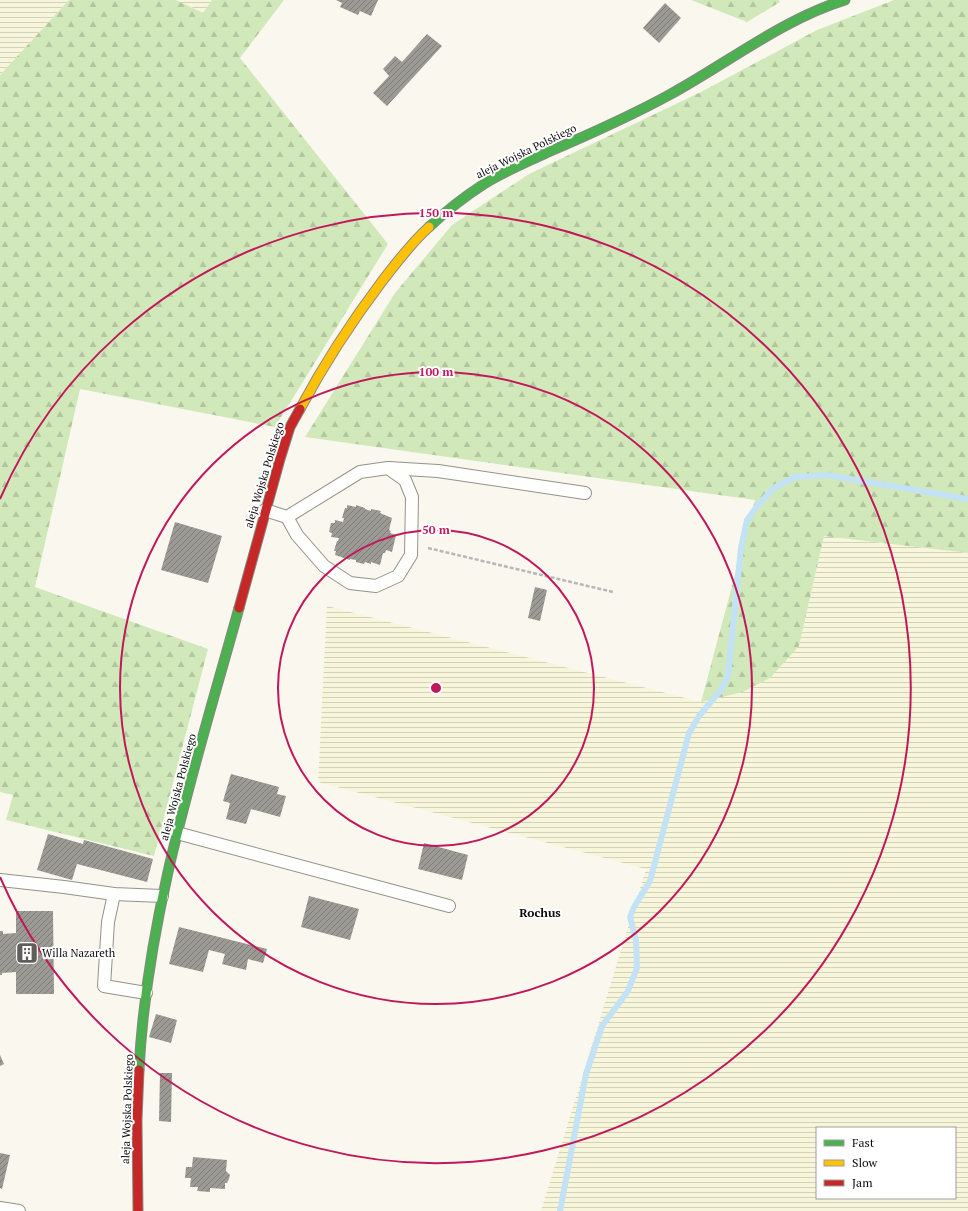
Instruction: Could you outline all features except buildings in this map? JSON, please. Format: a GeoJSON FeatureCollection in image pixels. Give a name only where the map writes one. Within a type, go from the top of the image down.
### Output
{"type":"FeatureCollection","features":[{"type":"Feature","properties":{"kind":"street","name":"aleja Wojska Polskiego"},"geometry":{"type":"LineString","coordinates":[[138,1211],[137,1180],[139,1063],[146,993],[162,896],[177,833],[265,510],[290,427],[317,377],[362,308],[414,240],[454,204],[485,184],[523,164],[637,112],[671,94],[795,21],[826,6],[845,0]]}},
{"type":"Feature","properties":{"kind":"lane"},"geometry":{"type":"LineString","coordinates":[[265,510],[287,517],[297,535],[324,566],[350,583],[376,586],[398,576],[411,555],[412,497],[405,480],[388,468]]}},
{"type":"Feature","properties":{"kind":"lane"},"geometry":{"type":"LineString","coordinates":[[287,517],[360,472],[388,468],[438,471],[584,493]]}},
{"type":"Feature","properties":{"kind":"lane"},"geometry":{"type":"LineString","coordinates":[[177,833],[449,906]]}},
{"type":"Feature","properties":{"kind":"lane"},"geometry":{"type":"LineString","coordinates":[[0,880],[114,894],[162,896]]}},
{"type":"Feature","properties":{"kind":"lane"},"geometry":{"type":"LineString","coordinates":[[114,894],[108,922],[104,986],[146,993]]}},
{"type":"Feature","properties":{"kind":"lane"},"geometry":{"type":"LineString","coordinates":[[0,1208],[19,1211]]}},
{"type":"Feature","properties":{"kind":"path"},"geometry":{"type":"LineString","coordinates":[[411,544],[613,592]]}},
{"type":"Feature","properties":{"kind":"shaded area"},"geometry":{"type":"Polygon","coordinates":[[[0,0],[69,0],[0,75],[0,0]]]}},
{"type":"Feature","properties":{"kind":"shaded area"},"geometry":{"type":"Polygon","coordinates":[[[176,0],[212,0],[204,13],[176,0]]]}},
{"type":"Feature","properties":{"kind":"shaded area"},"geometry":{"type":"Polygon","coordinates":[[[824,536],[968,553],[968,1211],[541,1211],[646,869],[318,782],[327,606],[701,702],[799,646],[824,536]]]}},
{"type":"Feature","properties":{"kind":"green space"},"geometry":{"type":"Polygon","coordinates":[[[69,0],[176,0],[203,13],[212,0],[284,0],[240,58],[388,244],[275,427],[80,389],[35,587],[208,649],[154,856],[6,820],[13,795],[0,792],[0,75],[69,0]]]}},
{"type":"Feature","properties":{"kind":"green space"},"geometry":{"type":"Polygon","coordinates":[[[691,0],[779,0],[780,2],[747,22],[691,0]]]}},
{"type":"Feature","properties":{"kind":"green space"},"geometry":{"type":"Polygon","coordinates":[[[894,0],[968,0],[968,553],[824,536],[799,646],[770,678],[743,692],[701,702],[755,500],[305,437],[395,293],[452,225],[529,174],[701,92],[817,30],[894,0]]]}},
{"type":"Feature","properties":{"kind":"waterway"},"geometry":{"type":"LineString","coordinates":[[560,1211],[586,1074],[602,1026],[628,991],[637,968],[636,940],[630,917],[634,907],[650,881],[689,733],[699,716],[721,690],[728,675],[741,548],[747,520],[758,505],[774,488],[795,477],[827,475],[968,499]]}},
{"type":"Feature","properties":{"kind":"traffic: fast"},"geometry":{"type":"LineString","coordinates":[[429,227],[462,199],[484,184],[514,168],[639,111],[690,83],[799,18],[845,0]]}},
{"type":"Feature","properties":{"kind":"traffic: fast"},"geometry":{"type":"LineString","coordinates":[[139,1070],[144,1011],[152,953],[163,894],[191,779],[239,608]]}},
{"type":"Feature","properties":{"kind":"traffic: slow"},"geometry":{"type":"LineString","coordinates":[[300,409],[329,359],[360,311],[405,252],[429,227]]}},
{"type":"Feature","properties":{"kind":"traffic: jam"},"geometry":{"type":"LineString","coordinates":[[239,608],[280,459],[290,427],[300,409]]}},
{"type":"Feature","properties":{"kind":"traffic: jam"},"geometry":{"type":"LineString","coordinates":[[138,1211],[137,1120],[139,1070]]}},
{"type":"Feature","properties":{"kind":"place","name":"Willa Nazareth"},"geometry":{"type":"Point","coordinates":[27,953]}},
{"type":"Feature","properties":{"kind":"district","name":"Rochus"},"geometry":{"type":"Point","coordinates":[540,912]}}]}
